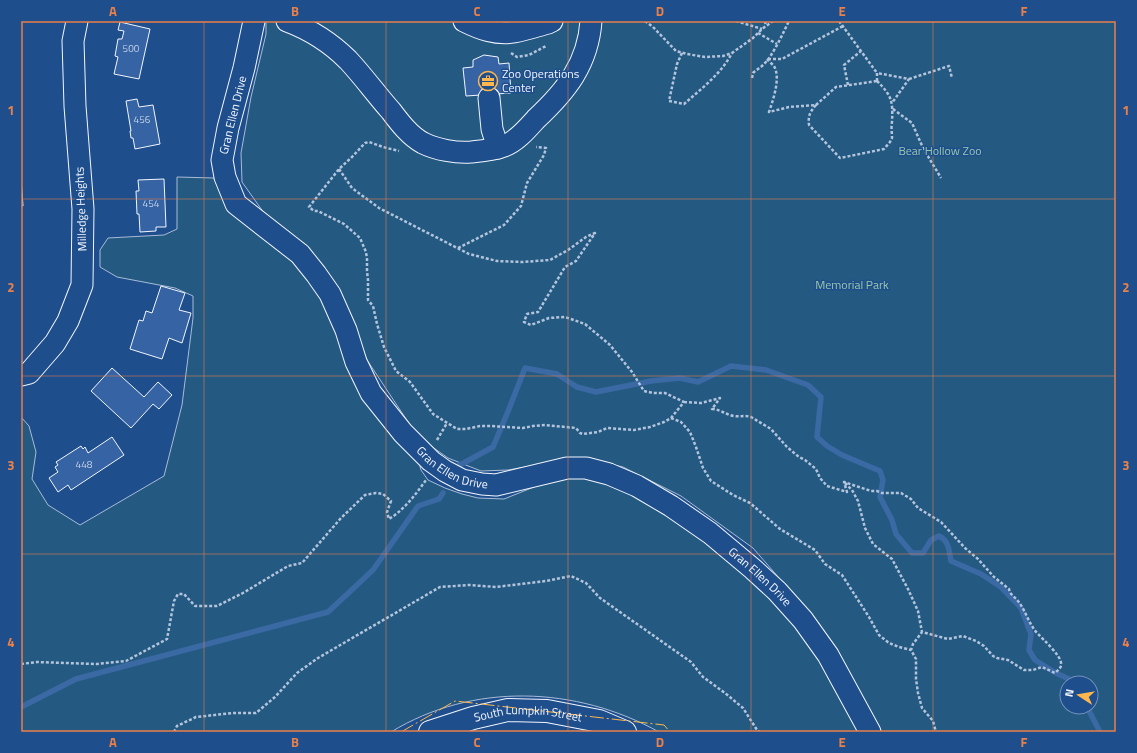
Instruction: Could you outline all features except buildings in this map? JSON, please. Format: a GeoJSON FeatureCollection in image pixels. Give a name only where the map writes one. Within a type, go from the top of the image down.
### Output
{"type":"FeatureCollection","features":[{"type":"Feature","properties":{"kind":"main road","name":"South Lumpkin Street"},"geometry":{"type":"LineString","coordinates":[[430,732],[473,718],[508,710],[547,710],[600,721],[625,732]]}},
{"type":"Feature","properties":{"kind":"street","name":"Milledge Heights"},"geometry":{"type":"LineString","coordinates":[[21,375],[29,373],[55,343],[68,321],[82,285],[83,210],[75,106],[73,40],[77,21]]}},
{"type":"Feature","properties":{"kind":"street","name":"Gran Ellen Drive"},"geometry":{"type":"LineString","coordinates":[[254,21],[244,68],[228,128],[222,160],[225,177],[236,204],[300,254],[330,294],[346,330],[356,362],[371,393],[403,433],[431,461],[445,471],[462,480],[496,485],[567,468],[586,468],[609,474],[637,486],[670,506],[710,533],[753,569],[777,591],[803,620],[828,654],[870,732]]}},
{"type":"Feature","properties":{"kind":"street"},"geometry":{"type":"LineString","coordinates":[[287,21],[304,27],[316,34],[343,56],[400,123],[423,143],[445,150],[464,152],[490,150],[504,146],[523,132],[553,103],[576,73],[587,45],[591,21]]}},
{"type":"Feature","properties":{"kind":"street"},"geometry":{"type":"LineString","coordinates":[[464,21],[492,32],[513,32],[552,21]]}},
{"type":"Feature","properties":{"kind":"street"},"geometry":{"type":"LineString","coordinates":[[489,98],[492,129],[498,148]]}},
{"type":"Feature","properties":{"kind":"path"},"geometry":{"type":"LineString","coordinates":[[645,21],[653,27],[676,51],[705,57],[732,54]]}},
{"type":"Feature","properties":{"kind":"path"},"geometry":{"type":"LineString","coordinates":[[736,21],[762,29]]}},
{"type":"Feature","properties":{"kind":"path"},"geometry":{"type":"LineString","coordinates":[[765,21],[766,26]]}},
{"type":"Feature","properties":{"kind":"path"},"geometry":{"type":"LineString","coordinates":[[682,53],[677,64],[669,101],[684,104],[726,64],[732,54],[773,21]]}},
{"type":"Feature","properties":{"kind":"path"},"geometry":{"type":"LineString","coordinates":[[752,78],[753,73],[764,64],[777,44],[789,21]]}},
{"type":"Feature","properties":{"kind":"path"},"geometry":{"type":"LineString","coordinates":[[839,21],[877,73],[877,81],[891,98],[892,103],[892,138],[884,149],[840,158],[809,125],[808,119],[810,112],[836,87],[877,81]]}},
{"type":"Feature","properties":{"kind":"path"},"geometry":{"type":"LineString","coordinates":[[767,59],[782,59],[843,26]]}},
{"type":"Feature","properties":{"kind":"path"},"geometry":{"type":"LineString","coordinates":[[758,33],[777,44]]}},
{"type":"Feature","properties":{"kind":"path"},"geometry":{"type":"LineString","coordinates":[[848,85],[844,65],[861,51]]}},
{"type":"Feature","properties":{"kind":"path"},"geometry":{"type":"LineString","coordinates":[[767,59],[775,67],[777,76],[775,92],[769,112],[789,107],[816,105]]}},
{"type":"Feature","properties":{"kind":"path"},"geometry":{"type":"LineString","coordinates":[[877,73],[909,79],[949,66],[952,78]]}},
{"type":"Feature","properties":{"kind":"path"},"geometry":{"type":"LineString","coordinates":[[892,103],[909,79]]}},
{"type":"Feature","properties":{"kind":"path"},"geometry":{"type":"LineString","coordinates":[[892,108],[912,123],[923,148],[941,178]]}},
{"type":"Feature","properties":{"kind":"path"},"geometry":{"type":"LineString","coordinates":[[406,150],[399,151],[369,142],[365,143],[334,174],[309,207],[314,211],[318,211],[344,224],[360,238],[366,252],[367,259],[368,300],[373,306],[377,324],[388,357],[396,371],[410,382],[433,414],[457,430],[480,426],[523,428],[545,425],[576,428],[583,434],[598,432],[607,428],[634,430],[650,427],[671,418],[684,402]]}},
{"type":"Feature","properties":{"kind":"path"},"geometry":{"type":"LineString","coordinates":[[458,248],[504,225],[521,206],[527,183],[544,155],[546,148],[536,147]]}},
{"type":"Feature","properties":{"kind":"path"},"geometry":{"type":"LineString","coordinates":[[339,169],[352,188],[378,208],[469,254],[497,261],[523,262],[550,260],[568,250],[586,237],[595,233],[576,260],[565,267],[538,312],[527,314],[524,322],[531,325],[549,318],[565,317],[584,324],[610,345],[632,372],[644,390],[653,393],[665,393],[684,402],[701,403],[720,398],[712,409],[732,416],[747,416],[753,418],[771,428],[787,447],[816,469],[820,478],[828,486],[847,492],[844,482]]}},
{"type":"Feature","properties":{"kind":"path"},"geometry":{"type":"LineString","coordinates":[[671,418],[681,422],[690,432],[703,468],[711,481],[750,503],[780,529],[815,550],[824,564],[842,575],[870,616],[879,634],[889,643],[912,650]]}},
{"type":"Feature","properties":{"kind":"path"},"geometry":{"type":"LineString","coordinates":[[443,431],[447,423]]}},
{"type":"Feature","properties":{"kind":"path"},"geometry":{"type":"LineString","coordinates":[[21,664],[37,662],[96,664],[126,660],[167,638],[174,601],[178,594],[184,594],[195,606],[217,606],[243,593],[288,566],[302,563],[341,518],[365,495],[376,493],[383,494],[391,501],[387,512],[389,519],[396,515],[417,492],[428,476]]}},
{"type":"Feature","properties":{"kind":"path"},"geometry":{"type":"LineString","coordinates":[[844,482],[871,491],[888,494],[894,492],[901,493],[911,499],[918,508],[941,522],[994,577],[1009,589],[1010,593],[1019,602],[1027,615],[1033,629],[1061,660],[1061,666],[1056,672],[1042,667],[1033,670],[1024,670],[1008,660],[993,656],[984,646],[963,636],[948,639],[922,632]]}},
{"type":"Feature","properties":{"kind":"path"},"geometry":{"type":"LineString","coordinates":[[844,482],[852,490],[858,501],[865,528],[873,544],[892,559],[918,611],[922,632],[913,644],[912,650],[916,659],[918,693],[922,708],[933,721],[936,732]]}},
{"type":"Feature","properties":{"kind":"path"},"geometry":{"type":"LineString","coordinates":[[174,732],[177,726],[196,717],[233,713],[256,713],[275,697],[297,673],[318,658],[440,587],[469,585],[496,587],[546,582],[571,576],[586,582],[600,598],[691,662],[703,677],[726,693],[743,708],[757,730],[760,732]]}},
{"type":"Feature","properties":{"kind":"green space","name":"Memorial Park"},"geometry":{"type":"Polygon","coordinates":[[[266,21],[1116,21],[1116,732],[879,732],[819,624],[753,548],[681,496],[623,467],[605,463],[542,464],[508,470],[481,471],[448,458],[418,437],[367,360],[355,329],[269,220],[242,182],[241,153],[251,97],[266,34],[266,21]]]}},
{"type":"Feature","properties":{"kind":"green space"},"geometry":{"type":"Polygon","coordinates":[[[177,177],[214,178],[223,199],[296,263],[313,283],[417,456],[421,470],[428,480],[445,488],[478,498],[504,499],[544,483],[564,478],[581,477],[624,488],[668,514],[714,546],[771,596],[821,658],[861,732],[659,732],[627,717],[594,706],[559,699],[525,696],[490,698],[456,704],[423,716],[391,732],[21,732],[21,417],[29,426],[36,452],[32,479],[48,505],[80,525],[164,476],[182,405],[193,318],[193,296],[175,288],[117,277],[100,267],[100,250],[108,238],[164,235],[177,229],[177,177]]]}},
{"type":"Feature","properties":{"kind":"waterway"},"geometry":{"type":"LineString","coordinates":[[458,466],[493,447],[525,368],[557,374],[577,387],[596,392],[651,381],[680,378],[698,382],[731,366],[766,370],[808,385],[821,397],[817,437],[827,446],[842,455],[880,471],[883,480],[880,497],[892,520],[896,534],[912,553],[923,553],[931,540],[939,536],[945,540],[948,546],[951,561],[981,574],[1001,587],[1021,608],[1031,634],[1029,650],[1035,660],[1060,675]]}},
{"type":"Feature","properties":{"kind":"waterway"},"geometry":{"type":"LineString","coordinates":[[21,707],[76,679],[328,612],[373,570],[418,506],[439,499],[443,493]]}},
{"type":"Feature","properties":{"kind":"waterway"},"geometry":{"type":"LineString","coordinates":[[1091,715],[1100,732]]}},
{"type":"Feature","properties":{"kind":"power"},"geometry":{"type":"LineString","coordinates":[[401,732],[455,701],[664,725],[670,732]]}},
{"type":"Feature","properties":{"kind":"place","name":"Zoo Operations Center"},"geometry":{"type":"Point","coordinates":[488,81]}},
{"type":"Feature","properties":{"kind":"park label","name":"Bear Hollow Zoo"},"geometry":{"type":"Point","coordinates":[940,151]}}]}
